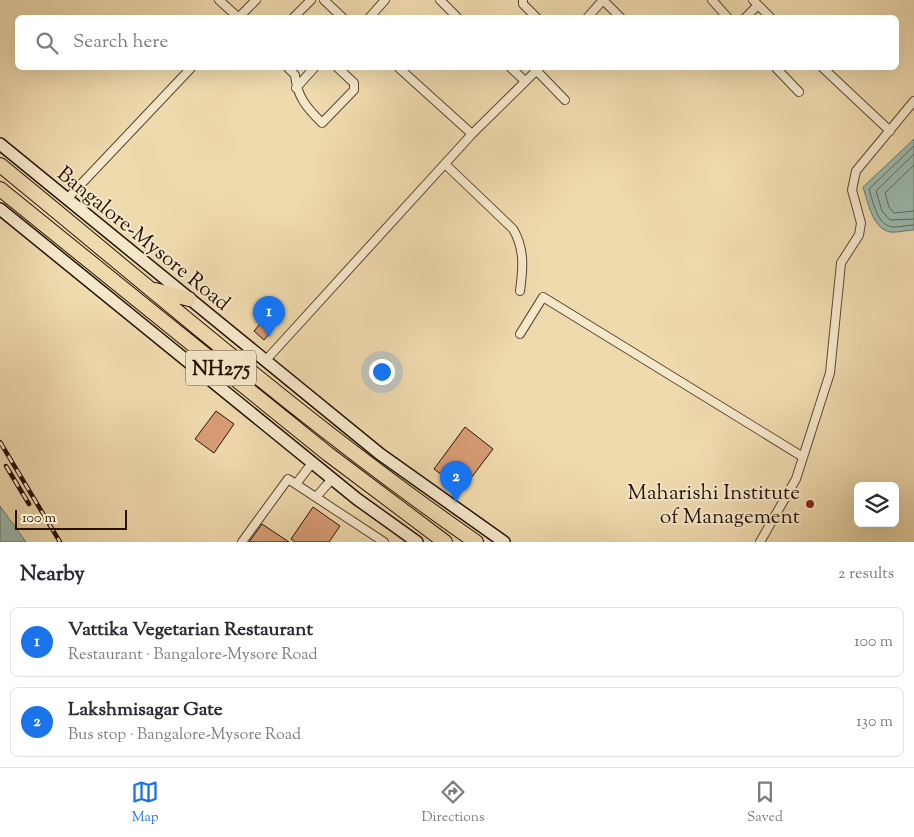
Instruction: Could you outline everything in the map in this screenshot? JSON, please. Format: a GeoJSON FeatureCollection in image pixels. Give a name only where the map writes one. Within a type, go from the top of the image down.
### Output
{"type":"FeatureCollection","features":[{"type":"Feature","properties":{"kind":"highway","name":"NH275"},"geometry":{"type":"LineString","coordinates":[[0,165],[360,457],[415,500],[476,542]]}},
{"type":"Feature","properties":{"kind":"highway","name":"NH275"},"geometry":{"type":"LineString","coordinates":[[0,189],[320,448],[445,542]]}},
{"type":"Feature","properties":{"kind":"highway"},"geometry":{"type":"LineString","coordinates":[[150,288],[189,299]]}},
{"type":"Feature","properties":{"kind":"street"},"geometry":{"type":"LineString","coordinates":[[220,0],[236,15]]}},
{"type":"Feature","properties":{"kind":"street"},"geometry":{"type":"LineString","coordinates":[[240,15],[256,0]]}},
{"type":"Feature","properties":{"kind":"street"},"geometry":{"type":"LineString","coordinates":[[297,15],[311,0]]}},
{"type":"Feature","properties":{"kind":"street"},"geometry":{"type":"LineString","coordinates":[[324,0],[340,15]]}},
{"type":"Feature","properties":{"kind":"street"},"geometry":{"type":"LineString","coordinates":[[372,15],[385,0]]}},
{"type":"Feature","properties":{"kind":"street"},"geometry":{"type":"LineString","coordinates":[[440,0],[455,15]]}},
{"type":"Feature","properties":{"kind":"street"},"geometry":{"type":"LineString","coordinates":[[523,0],[524,4],[534,15]]}},
{"type":"Feature","properties":{"kind":"street"},"geometry":{"type":"LineString","coordinates":[[590,15],[603,0],[618,15]]}},
{"type":"Feature","properties":{"kind":"street"},"geometry":{"type":"LineString","coordinates":[[712,0],[725,15]]}},
{"type":"Feature","properties":{"kind":"street"},"geometry":{"type":"LineString","coordinates":[[747,15],[756,2],[768,15]]}},
{"type":"Feature","properties":{"kind":"street"},"geometry":{"type":"LineString","coordinates":[[67,199],[189,70]]}},
{"type":"Feature","properties":{"kind":"street"},"geometry":{"type":"LineString","coordinates":[[290,70],[295,75],[296,88],[300,99],[322,123],[354,90],[354,83],[340,70]]}},
{"type":"Feature","properties":{"kind":"street"},"geometry":{"type":"LineString","coordinates":[[296,88],[312,70]]}},
{"type":"Feature","properties":{"kind":"street"},"geometry":{"type":"LineString","coordinates":[[401,70],[472,134]]}},
{"type":"Feature","properties":{"kind":"street"},"geometry":{"type":"LineString","coordinates":[[513,70],[525,81]]}},
{"type":"Feature","properties":{"kind":"street"},"geometry":{"type":"LineString","coordinates":[[266,360],[472,134],[536,70]]}},
{"type":"Feature","properties":{"kind":"street"},"geometry":{"type":"LineString","coordinates":[[538,70],[565,100]]}},
{"type":"Feature","properties":{"kind":"street"},"geometry":{"type":"LineString","coordinates":[[778,70],[799,92]]}},
{"type":"Feature","properties":{"kind":"street"},"geometry":{"type":"LineString","coordinates":[[825,70],[890,131]]}},
{"type":"Feature","properties":{"kind":"street"},"geometry":{"type":"LineString","coordinates":[[760,542],[796,479],[830,373],[841,263],[859,234],[861,223],[853,199],[853,180],[856,171],[914,101]]}},
{"type":"Feature","properties":{"kind":"street","name":"Bangalore-Mysore Road"},"geometry":{"type":"LineString","coordinates":[[0,144],[380,454],[504,542]]}},
{"type":"Feature","properties":{"kind":"street"},"geometry":{"type":"LineString","coordinates":[[445,164],[513,229],[518,238],[523,263],[520,291]]}},
{"type":"Feature","properties":{"kind":"street","name":"NH275"},"geometry":{"type":"LineString","coordinates":[[0,209],[332,479],[417,542]]}},
{"type":"Feature","properties":{"kind":"street"},"geometry":{"type":"LineString","coordinates":[[520,334],[544,297],[803,458]]}},
{"type":"Feature","properties":{"kind":"street"},"geometry":{"type":"LineString","coordinates":[[296,484],[312,463]]}},
{"type":"Feature","properties":{"kind":"street"},"geometry":{"type":"LineString","coordinates":[[316,497],[332,479]]}},
{"type":"Feature","properties":{"kind":"street"},"geometry":{"type":"LineString","coordinates":[[242,542],[287,480],[384,542]]}},
{"type":"Feature","properties":{"kind":"water"},"geometry":{"type":"Polygon","coordinates":[[[914,139],[914,230],[890,232],[884,230],[875,220],[863,187],[914,139]]]}},
{"type":"Feature","properties":{"kind":"water"},"geometry":{"type":"Polygon","coordinates":[[[0,506],[26,542],[0,542],[0,506]]]}},
{"type":"Feature","properties":{"kind":"building"},"geometry":{"type":"Polygon","coordinates":[[[260,324],[270,333],[264,340],[254,331],[260,324]]]}},
{"type":"Feature","properties":{"kind":"building"},"geometry":{"type":"Polygon","coordinates":[[[216,411],[234,424],[214,453],[195,439],[216,411]]]}},
{"type":"Feature","properties":{"kind":"building"},"geometry":{"type":"Polygon","coordinates":[[[465,427],[493,449],[462,490],[434,469],[465,427]]]}},
{"type":"Feature","properties":{"kind":"building"},"geometry":{"type":"Polygon","coordinates":[[[313,507],[340,526],[329,542],[295,542],[291,539],[313,507]]]}},
{"type":"Feature","properties":{"kind":"building"},"geometry":{"type":"Polygon","coordinates":[[[262,524],[289,542],[249,542],[262,524]]]}},
{"type":"Feature","properties":{"kind":"railway"},"geometry":{"type":"LineString","coordinates":[[0,442],[60,542]]}},
{"type":"Feature","properties":{"kind":"railway"},"geometry":{"type":"LineString","coordinates":[[6,466],[29,504]]}},
{"type":"Feature","properties":{"kind":"place","name":"Vattika Vegetarian Restaurant"},"geometry":{"type":"Point","coordinates":[269,337]}},
{"type":"Feature","properties":{"kind":"place","name":"Lakshmisagar Gate"},"geometry":{"type":"Point","coordinates":[456,502]}},
{"type":"Feature","properties":{"kind":"place","name":"Maharishi Institute of Management"},"geometry":{"type":"Point","coordinates":[810,504]}}]}
